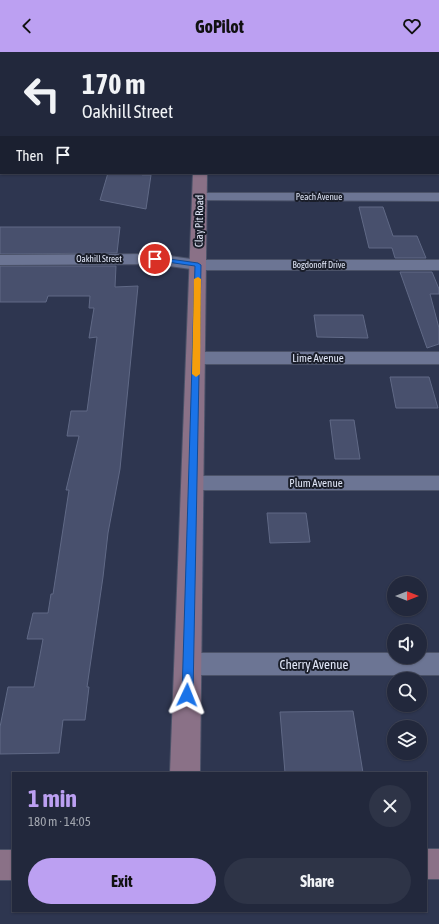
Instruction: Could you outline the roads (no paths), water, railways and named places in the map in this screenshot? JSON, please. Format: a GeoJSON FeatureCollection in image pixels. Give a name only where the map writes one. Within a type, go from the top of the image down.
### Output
{"type":"FeatureCollection","features":[{"type":"Feature","properties":{"kind":"street","name":"Clay Pit Road"},"geometry":{"type":"LineString","coordinates":[[185,772],[200,174]]}},
{"type":"Feature","properties":{"kind":"street","name":"Peach Avenue"},"geometry":{"type":"LineString","coordinates":[[200,197],[439,196]]}},
{"type":"Feature","properties":{"kind":"street","name":"Oakhill Street"},"geometry":{"type":"LineString","coordinates":[[0,260],[155,259],[198,265]]}},
{"type":"Feature","properties":{"kind":"street","name":"Bogdonoff Drive"},"geometry":{"type":"LineString","coordinates":[[198,265],[439,265]]}},
{"type":"Feature","properties":{"kind":"street","name":"Lime Avenue"},"geometry":{"type":"LineString","coordinates":[[196,358],[439,358]]}},
{"type":"Feature","properties":{"kind":"street","name":"Plum Avenue"},"geometry":{"type":"LineString","coordinates":[[193,483],[439,483]]}},
{"type":"Feature","properties":{"kind":"street","name":"Cherry Avenue"},"geometry":{"type":"LineString","coordinates":[[188,664],[439,664]]}},
{"type":"Feature","properties":{"kind":"street"},"geometry":{"type":"LineString","coordinates":[[427,864],[439,864]]}},
{"type":"Feature","properties":{"kind":"street"},"geometry":{"type":"LineString","coordinates":[[0,865],[12,865]]}}]}
